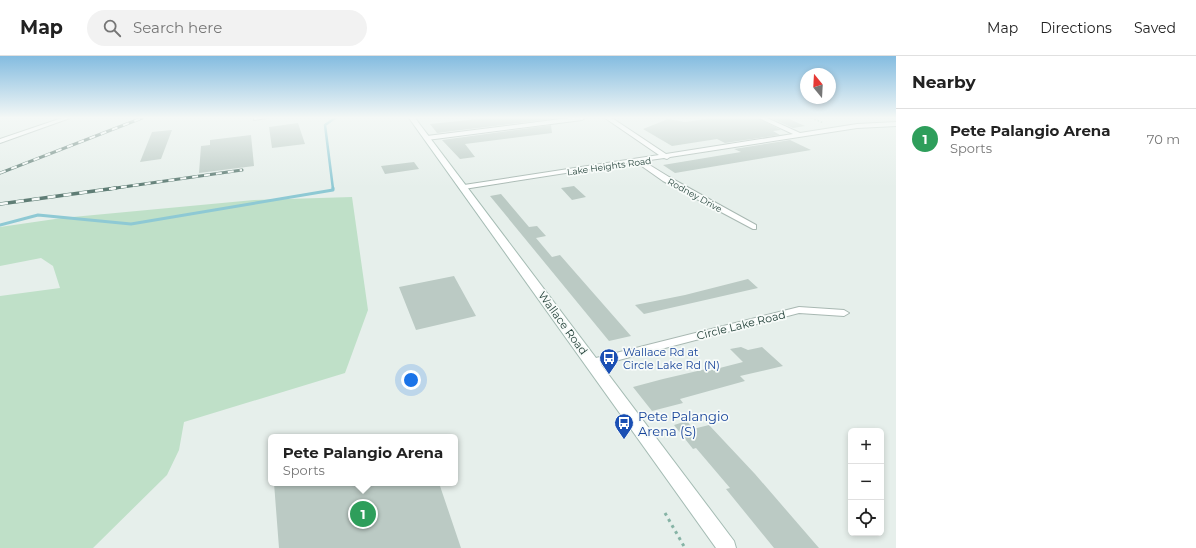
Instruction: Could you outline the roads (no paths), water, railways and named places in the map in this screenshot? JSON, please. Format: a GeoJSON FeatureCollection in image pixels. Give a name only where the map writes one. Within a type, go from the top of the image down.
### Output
{"type":"FeatureCollection","features":[{"type":"Feature","properties":{"kind":"street","name":"Wallace Road"},"geometry":{"type":"LineString","coordinates":[[429,141],[727,548]]}},
{"type":"Feature","properties":{"kind":"street"},"geometry":{"type":"LineString","coordinates":[[643,141],[667,157]]}},
{"type":"Feature","properties":{"kind":"street","name":"Lake Heights Road"},"geometry":{"type":"LineString","coordinates":[[464,187],[764,141]]}},
{"type":"Feature","properties":{"kind":"street","name":"Rodney Drive"},"geometry":{"type":"LineString","coordinates":[[638,161],[666,179],[753,226]]}},
{"type":"Feature","properties":{"kind":"street","name":"Circle Lake Road"},"geometry":{"type":"LineString","coordinates":[[592,363],[800,310],[844,313]]}},
{"type":"Feature","properties":{"kind":"waterway"},"geometry":{"type":"LineString","coordinates":[[327,141],[333,189]]}},
{"type":"Feature","properties":{"kind":"waterway"},"geometry":{"type":"LineString","coordinates":[[0,225],[38,215],[131,224],[333,189]]}},
{"type":"Feature","properties":{"kind":"railway"},"geometry":{"type":"LineString","coordinates":[[0,173],[83,141]]}},
{"type":"Feature","properties":{"kind":"railway"},"geometry":{"type":"LineString","coordinates":[[116,188],[242,170]]}},
{"type":"Feature","properties":{"kind":"railway"},"geometry":{"type":"LineString","coordinates":[[0,204],[116,188]]}},
{"type":"Feature","properties":{"kind":"railway"},"geometry":{"type":"LineString","coordinates":[[109,189],[116,188]]}},
{"type":"Feature","properties":{"kind":"place","name":"Wallace Rd at Circle Lake Rd (N)"},"geometry":{"type":"Point","coordinates":[609,375]}},
{"type":"Feature","properties":{"kind":"place","name":"Pete Palangio Arena (S)"},"geometry":{"type":"Point","coordinates":[624,440]}},
{"type":"Feature","properties":{"kind":"place","name":"Pete Palangio Arena"},"geometry":{"type":"Point","coordinates":[363,514]}}]}
